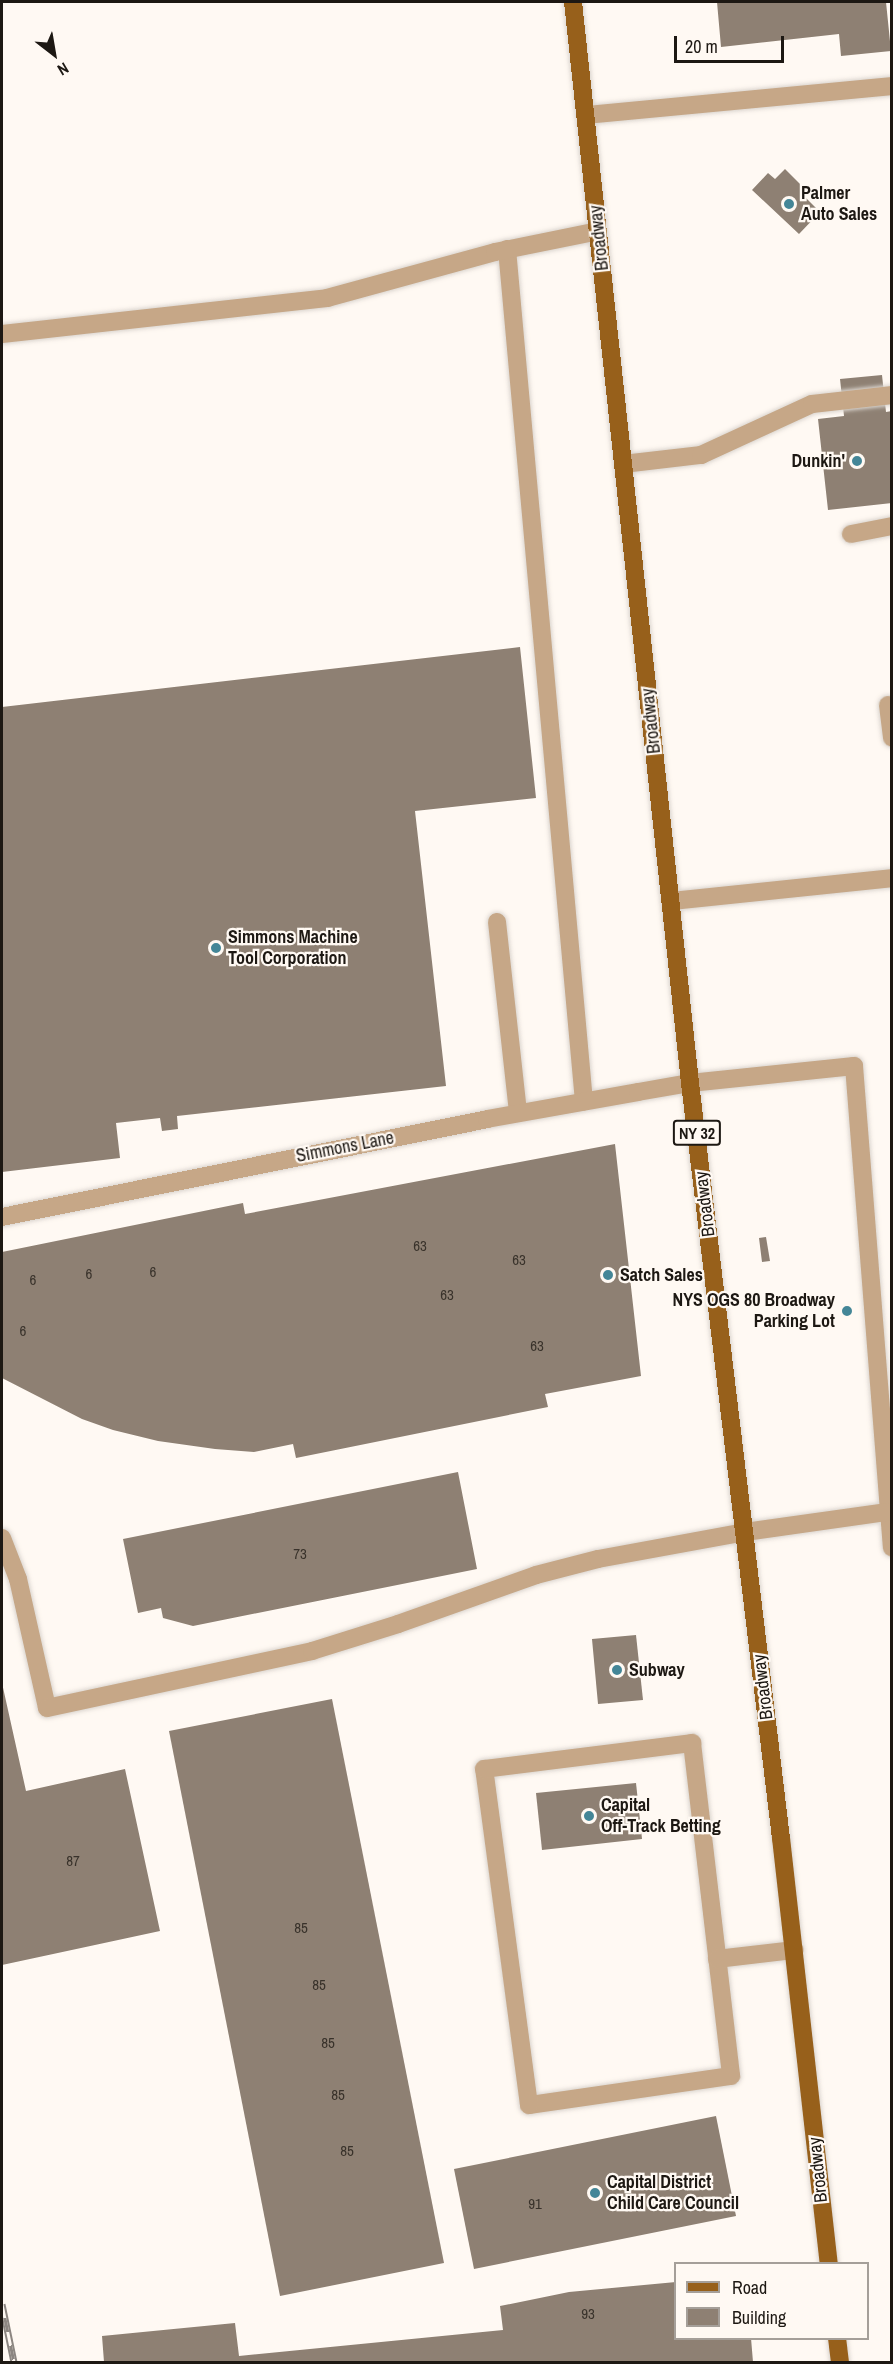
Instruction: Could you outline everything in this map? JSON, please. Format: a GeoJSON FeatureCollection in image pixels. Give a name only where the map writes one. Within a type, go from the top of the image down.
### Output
{"type":"FeatureCollection","features":[{"type":"Feature","properties":{"kind":"main road","name":"Broadway"},"geometry":{"type":"LineString","coordinates":[[573,2],[690,1083],[745,1532],[829,2262]]}},
{"type":"Feature","properties":{"kind":"main road"},"geometry":{"type":"LineString","coordinates":[[837,2340],[840,2362]]}},
{"type":"Feature","properties":{"kind":"street"},"geometry":{"type":"LineString","coordinates":[[586,115],[891,86]]}},
{"type":"Feature","properties":{"kind":"street"},"geometry":{"type":"LineString","coordinates":[[2,334],[327,298],[507,249],[598,231]]}},
{"type":"Feature","properties":{"kind":"street"},"geometry":{"type":"LineString","coordinates":[[507,249],[584,1102]]}},
{"type":"Feature","properties":{"kind":"street"},"geometry":{"type":"LineString","coordinates":[[623,464],[700,455],[812,404],[891,395]]}},
{"type":"Feature","properties":{"kind":"street"},"geometry":{"type":"LineString","coordinates":[[851,534],[891,526]]}},
{"type":"Feature","properties":{"kind":"street"},"geometry":{"type":"LineString","coordinates":[[888,705],[891,738]]}},
{"type":"Feature","properties":{"kind":"street"},"geometry":{"type":"LineString","coordinates":[[671,901],[891,878]]}},
{"type":"Feature","properties":{"kind":"street"},"geometry":{"type":"LineString","coordinates":[[497,922],[518,1113]]}},
{"type":"Feature","properties":{"kind":"street","name":"Simmons Lane"},"geometry":{"type":"LineString","coordinates":[[2,1217],[518,1113],[690,1083],[854,1066],[888,1512]]}},
{"type":"Feature","properties":{"kind":"street"},"geometry":{"type":"LineString","coordinates":[[2,1538],[18,1578],[47,1708],[312,1651],[398,1624],[536,1575],[598,1559],[745,1532],[888,1512],[891,1548]]}},
{"type":"Feature","properties":{"kind":"street"},"geometry":{"type":"LineString","coordinates":[[692,1743],[717,1959],[731,2076],[529,2105],[484,1769],[692,1743]]}},
{"type":"Feature","properties":{"kind":"street"},"geometry":{"type":"LineString","coordinates":[[717,1959],[794,1950]]}},
{"type":"Feature","properties":{"kind":"building"},"geometry":{"type":"Polygon","coordinates":[[[717,2],[886,2],[891,51],[841,56],[839,34],[721,47],[717,2]]]}},
{"type":"Feature","properties":{"kind":"building","name":"Palmer Auto Sales"},"geometry":{"type":"Polygon","coordinates":[[[785,169],[808,192],[804,196],[820,212],[799,234],[752,190],[768,173],[775,179],[785,169]]]}},
{"type":"Feature","properties":{"kind":"building","name":"Dunkin'"},"geometry":{"type":"Polygon","coordinates":[[[882,375],[886,412],[892,411],[892,503],[828,510],[818,419],[844,416],[840,379],[882,375]]]}},
{"type":"Feature","properties":{"kind":"building","name":"Simmons Machine Tool Corporation"},"geometry":{"type":"Polygon","coordinates":[[[520,647],[536,798],[415,811],[446,1086],[177,1116],[178,1129],[162,1131],[160,1118],[116,1123],[120,1158],[2,1172],[2,707],[520,647]]]}},
{"type":"Feature","properties":{"kind":"building"},"geometry":{"type":"Polygon","coordinates":[[[615,1144],[641,1376],[545,1394],[548,1407],[296,1458],[293,1444],[254,1452],[215,1449],[158,1441],[113,1430],[82,1419],[2,1378],[2,1252],[243,1203],[245,1214],[615,1144]]]}},
{"type":"Feature","properties":{"kind":"building"},"geometry":{"type":"Polygon","coordinates":[[[766,1237],[770,1261],[762,1262],[759,1238],[766,1237]]]}},
{"type":"Feature","properties":{"kind":"building"},"geometry":{"type":"Polygon","coordinates":[[[458,1472],[477,1569],[193,1626],[163,1618],[161,1608],[138,1613],[123,1539],[458,1472]]]}},
{"type":"Feature","properties":{"kind":"building","name":"Subway"},"geometry":{"type":"Polygon","coordinates":[[[636,1635],[643,1700],[598,1704],[592,1639],[636,1635]]]}},
{"type":"Feature","properties":{"kind":"building"},"geometry":{"type":"Polygon","coordinates":[[[2,1683],[26,1791],[125,1769],[160,1931],[2,1965],[2,1683]]]}},
{"type":"Feature","properties":{"kind":"building"},"geometry":{"type":"Polygon","coordinates":[[[332,1699],[444,2263],[280,2296],[169,1731],[332,1699]]]}},
{"type":"Feature","properties":{"kind":"building","name":"Capital Off-Track Betting"},"geometry":{"type":"Polygon","coordinates":[[[636,1783],[642,1839],[542,1850],[536,1793],[636,1783]]]}},
{"type":"Feature","properties":{"kind":"building","name":"Capital District Child Care Council"},"geometry":{"type":"Polygon","coordinates":[[[716,2116],[736,2216],[474,2269],[454,2169],[716,2116]]]}},
{"type":"Feature","properties":{"kind":"building"},"geometry":{"type":"Polygon","coordinates":[[[674,2282],[674,2340],[751,2340],[753,2362],[104,2362],[102,2336],[235,2323],[239,2356],[503,2330],[500,2306],[569,2292],[674,2282]]]}},
{"type":"Feature","properties":{"kind":"railway"},"geometry":{"type":"LineString","coordinates":[[2,2304],[14,2362]]}},
{"type":"Feature","properties":{"kind":"place","name":"Palmer Auto Sales"},"geometry":{"type":"Point","coordinates":[789,204]}},
{"type":"Feature","properties":{"kind":"place","name":"Dunkin'"},"geometry":{"type":"Point","coordinates":[857,461]}},
{"type":"Feature","properties":{"kind":"place","name":"Simmons Machine Tool Corporation"},"geometry":{"type":"Point","coordinates":[216,948]}},
{"type":"Feature","properties":{"kind":"place","name":"Satch Sales"},"geometry":{"type":"Point","coordinates":[608,1275]}},
{"type":"Feature","properties":{"kind":"place","name":"NYS OGS 80 Broadway Parking Lot"},"geometry":{"type":"Point","coordinates":[847,1311]}},
{"type":"Feature","properties":{"kind":"place","name":"Subway"},"geometry":{"type":"Point","coordinates":[617,1670]}},
{"type":"Feature","properties":{"kind":"place","name":"Capital Off-Track Betting"},"geometry":{"type":"Point","coordinates":[589,1816]}},
{"type":"Feature","properties":{"kind":"place","name":"Capital District Child Care Council"},"geometry":{"type":"Point","coordinates":[595,2193]}}]}
